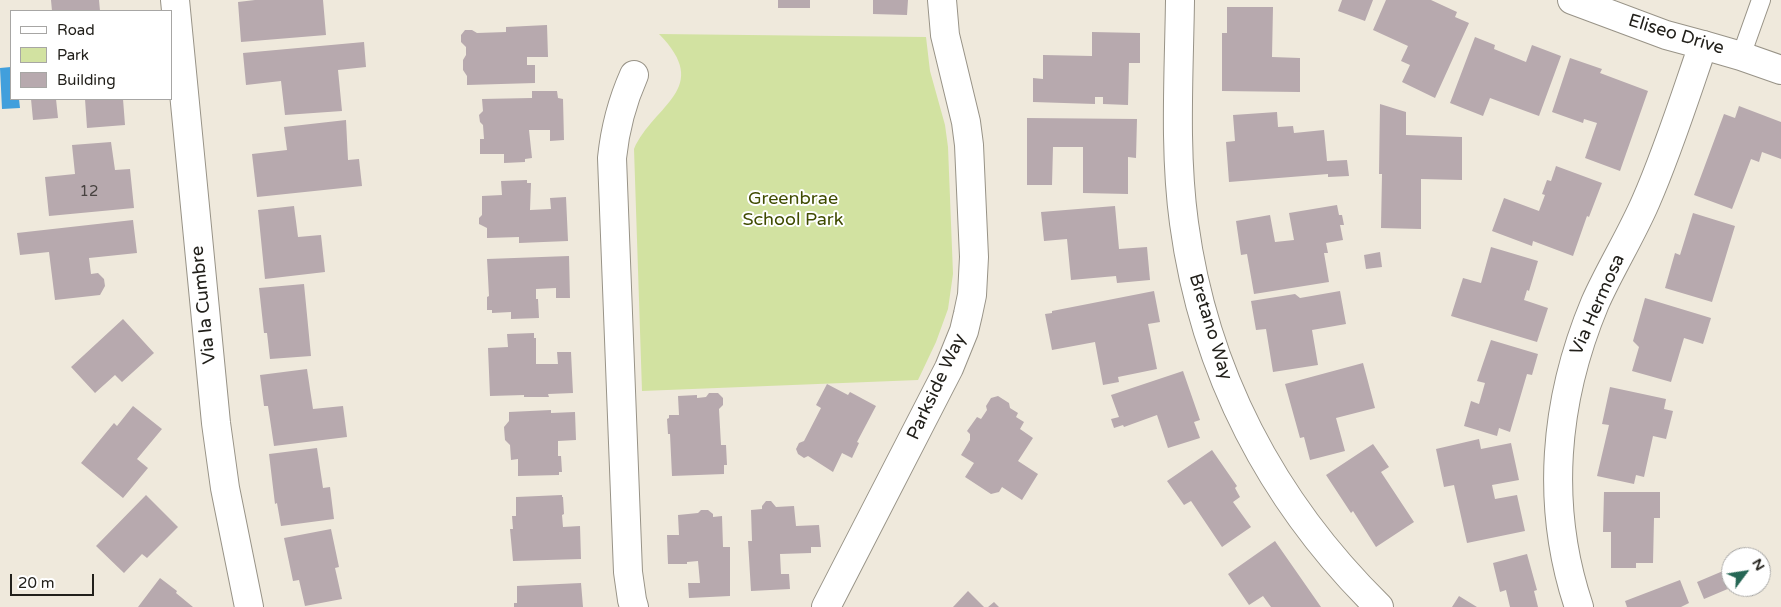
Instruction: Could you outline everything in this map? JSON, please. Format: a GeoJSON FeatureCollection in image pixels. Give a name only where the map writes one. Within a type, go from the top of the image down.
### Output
{"type":"FeatureCollection","features":[{"type":"Feature","properties":{"kind":"street","name":"Via la Cumbre"},"geometry":{"type":"LineString","coordinates":[[175,0],[216,423],[231,521],[249,607]]}},
{"type":"Feature","properties":{"kind":"street","name":"Parkside Way"},"geometry":{"type":"LineString","coordinates":[[826,607],[949,368],[964,331],[972,295],[974,257],[969,145],[966,122],[945,35],[942,0]]}},
{"type":"Feature","properties":{"kind":"street","name":"Bretano Way"},"geometry":{"type":"LineString","coordinates":[[1180,0],[1179,130],[1184,222],[1196,286],[1214,350],[1248,432],[1277,483],[1322,545],[1355,584],[1379,607]]}},
{"type":"Feature","properties":{"kind":"street","name":"Eliseo Drive"},"geometry":{"type":"LineString","coordinates":[[1572,0],[1666,35],[1742,56],[1781,70]]}},
{"type":"Feature","properties":{"kind":"street","name":"Via Hermosa"},"geometry":{"type":"LineString","coordinates":[[1579,607],[1570,579],[1564,544],[1558,483],[1559,444],[1568,382],[1576,352],[1596,301],[1646,200],[1703,45]]}},
{"type":"Feature","properties":{"kind":"street"},"geometry":{"type":"LineString","coordinates":[[634,75],[620,114],[614,138],[612,158],[628,572],[634,607]]}},
{"type":"Feature","properties":{"kind":"lane"},"geometry":{"type":"LineString","coordinates":[[1742,56],[1761,0]]}},
{"type":"Feature","properties":{"kind":"green space","name":"Greenbrae School Park"},"geometry":{"type":"Polygon","coordinates":[[[659,34],[926,37],[930,71],[945,125],[948,147],[953,274],[948,309],[936,342],[918,380],[642,391],[634,149],[643,133],[674,95],[680,83],[681,69],[674,53],[659,34]]]}},
{"type":"Feature","properties":{"kind":"water"},"geometry":{"type":"Polygon","coordinates":[[[10,67],[10,100],[19,100],[20,108],[2,109],[0,68],[10,67]]]}},
{"type":"Feature","properties":{"kind":"building"},"geometry":{"type":"Polygon","coordinates":[[[51,0],[99,0],[100,10],[52,10],[51,0]]]}},
{"type":"Feature","properties":{"kind":"building"},"geometry":{"type":"Polygon","coordinates":[[[255,0],[323,0],[326,35],[241,42],[238,2],[255,0]]]}},
{"type":"Feature","properties":{"kind":"building"},"geometry":{"type":"Polygon","coordinates":[[[778,0],[810,0],[810,8],[778,8],[778,0]]]}},
{"type":"Feature","properties":{"kind":"building"},"geometry":{"type":"Polygon","coordinates":[[[873,0],[908,0],[907,15],[873,14],[873,0]]]}},
{"type":"Feature","properties":{"kind":"building"},"geometry":{"type":"Polygon","coordinates":[[[1342,0],[1373,0],[1365,21],[1338,11],[1342,0]]]}},
{"type":"Feature","properties":{"kind":"building"},"geometry":{"type":"Polygon","coordinates":[[[1386,0],[1431,0],[1457,12],[1455,17],[1469,23],[1435,98],[1402,82],[1410,65],[1401,61],[1408,46],[1373,30],[1386,0]]]}},
{"type":"Feature","properties":{"kind":"building"},"geometry":{"type":"Polygon","coordinates":[[[1227,7],[1273,7],[1272,57],[1300,58],[1300,92],[1222,91],[1222,33],[1227,33],[1227,7]]]}},
{"type":"Feature","properties":{"kind":"building"},"geometry":{"type":"Polygon","coordinates":[[[547,25],[548,57],[527,57],[527,65],[535,65],[535,83],[467,85],[467,76],[463,70],[466,47],[461,42],[461,35],[465,30],[472,30],[477,33],[506,32],[506,27],[547,25]]]}},
{"type":"Feature","properties":{"kind":"building"},"geometry":{"type":"Polygon","coordinates":[[[1092,32],[1140,33],[1140,63],[1129,63],[1128,105],[1103,104],[1103,97],[1095,97],[1095,104],[1033,102],[1033,78],[1043,79],[1043,55],[1092,56],[1092,32]]]}},
{"type":"Feature","properties":{"kind":"building"},"geometry":{"type":"Polygon","coordinates":[[[1475,37],[1495,45],[1494,49],[1526,62],[1532,45],[1561,56],[1539,116],[1490,98],[1483,116],[1450,103],[1475,37]]]}},
{"type":"Feature","properties":{"kind":"building"},"geometry":{"type":"Polygon","coordinates":[[[364,42],[366,67],[338,70],[342,111],[285,115],[281,81],[246,85],[243,53],[364,42]]]}},
{"type":"Feature","properties":{"kind":"building"},"geometry":{"type":"Polygon","coordinates":[[[1570,58],[1602,69],[1600,73],[1648,91],[1620,171],[1585,158],[1597,123],[1584,119],[1583,123],[1552,112],[1570,58]]]}},
{"type":"Feature","properties":{"kind":"building"},"geometry":{"type":"Polygon","coordinates":[[[532,91],[557,91],[558,98],[563,99],[564,140],[550,141],[550,130],[529,130],[532,158],[525,159],[525,162],[504,163],[504,154],[480,154],[480,139],[484,139],[483,125],[480,122],[479,115],[483,111],[482,99],[532,98],[532,91]]]}},
{"type":"Feature","properties":{"kind":"building"},"geometry":{"type":"Polygon","coordinates":[[[31,100],[56,100],[58,118],[33,120],[31,100]]]}},
{"type":"Feature","properties":{"kind":"building"},"geometry":{"type":"Polygon","coordinates":[[[85,100],[123,100],[125,125],[87,128],[85,100]]]}},
{"type":"Feature","properties":{"kind":"building"},"geometry":{"type":"Polygon","coordinates":[[[1380,104],[1406,112],[1406,135],[1462,137],[1462,180],[1421,179],[1421,229],[1381,228],[1382,174],[1379,174],[1380,104]]]}},
{"type":"Feature","properties":{"kind":"building"},"geometry":{"type":"Polygon","coordinates":[[[1739,106],[1781,122],[1781,159],[1762,152],[1759,162],[1751,159],[1732,209],[1694,195],[1724,114],[1735,118],[1739,106]]]}},
{"type":"Feature","properties":{"kind":"building"},"geometry":{"type":"Polygon","coordinates":[[[1277,112],[1278,127],[1293,126],[1294,133],[1324,130],[1327,161],[1347,160],[1349,176],[1328,177],[1328,174],[1229,182],[1226,142],[1235,141],[1233,115],[1277,112]]]}},
{"type":"Feature","properties":{"kind":"building"},"geometry":{"type":"Polygon","coordinates":[[[1027,118],[1137,119],[1136,158],[1128,157],[1128,194],[1083,193],[1083,147],[1053,147],[1052,185],[1027,185],[1027,118]]]}},
{"type":"Feature","properties":{"kind":"building"},"geometry":{"type":"Polygon","coordinates":[[[346,120],[348,160],[359,159],[362,186],[257,197],[252,154],[287,150],[284,127],[346,120]]]}},
{"type":"Feature","properties":{"kind":"building"},"geometry":{"type":"Polygon","coordinates":[[[111,142],[115,170],[130,169],[134,208],[49,216],[45,177],[75,174],[72,145],[111,142]]]}},
{"type":"Feature","properties":{"kind":"building"},"geometry":{"type":"Polygon","coordinates":[[[1556,166],[1602,183],[1589,217],[1587,216],[1573,256],[1533,241],[1532,246],[1492,231],[1504,198],[1539,211],[1545,195],[1542,194],[1547,180],[1551,181],[1556,166]]]}},
{"type":"Feature","properties":{"kind":"building"},"geometry":{"type":"Polygon","coordinates":[[[527,180],[527,183],[531,183],[530,210],[551,209],[550,198],[566,197],[568,241],[519,243],[519,237],[487,238],[487,228],[479,224],[479,218],[482,215],[482,196],[502,195],[501,181],[527,180]]]}},
{"type":"Feature","properties":{"kind":"building"},"geometry":{"type":"Polygon","coordinates":[[[1337,205],[1344,225],[1340,225],[1343,240],[1326,243],[1328,253],[1324,253],[1329,282],[1254,294],[1247,254],[1241,255],[1236,221],[1270,215],[1275,242],[1294,240],[1289,213],[1337,205]]]}},
{"type":"Feature","properties":{"kind":"building"},"geometry":{"type":"Polygon","coordinates":[[[294,206],[298,237],[321,235],[325,272],[265,279],[258,210],[294,206]]]}},
{"type":"Feature","properties":{"kind":"building"},"geometry":{"type":"Polygon","coordinates":[[[1115,206],[1119,249],[1147,247],[1150,280],[1117,283],[1116,276],[1071,280],[1067,239],[1044,241],[1041,212],[1115,206]]]}},
{"type":"Feature","properties":{"kind":"building"},"geometry":{"type":"Polygon","coordinates":[[[1693,213],[1735,226],[1712,302],[1665,288],[1675,253],[1680,255],[1693,213]]]}},
{"type":"Feature","properties":{"kind":"building"},"geometry":{"type":"Polygon","coordinates":[[[133,220],[137,253],[89,258],[91,274],[98,273],[104,279],[105,286],[100,295],[55,300],[49,252],[20,255],[17,233],[133,220]]]}},
{"type":"Feature","properties":{"kind":"building"},"geometry":{"type":"Polygon","coordinates":[[[1491,247],[1538,261],[1529,291],[1527,290],[1524,300],[1548,308],[1537,342],[1451,316],[1463,278],[1481,283],[1491,247]]]}},
{"type":"Feature","properties":{"kind":"building"},"geometry":{"type":"Polygon","coordinates":[[[1380,252],[1382,267],[1366,269],[1364,255],[1380,252]]]}},
{"type":"Feature","properties":{"kind":"building"},"geometry":{"type":"Polygon","coordinates":[[[569,256],[570,298],[556,298],[556,288],[536,289],[539,318],[511,319],[511,312],[492,313],[492,310],[487,310],[487,297],[489,296],[487,259],[569,256]]]}},
{"type":"Feature","properties":{"kind":"building"},"geometry":{"type":"Polygon","coordinates":[[[304,284],[311,356],[270,359],[267,333],[264,333],[259,288],[304,284]]]}},
{"type":"Feature","properties":{"kind":"building"},"geometry":{"type":"Polygon","coordinates":[[[1154,291],[1160,322],[1148,324],[1157,369],[1118,377],[1119,382],[1103,385],[1095,342],[1052,350],[1045,314],[1154,291]]]}},
{"type":"Feature","properties":{"kind":"building"},"geometry":{"type":"Polygon","coordinates":[[[1340,291],[1346,324],[1312,330],[1318,365],[1273,372],[1266,329],[1256,330],[1251,301],[1295,294],[1300,298],[1340,291]]]}},
{"type":"Feature","properties":{"kind":"building"},"geometry":{"type":"Polygon","coordinates":[[[1645,298],[1711,318],[1703,344],[1684,338],[1671,382],[1632,371],[1639,347],[1633,341],[1645,298]]]}},
{"type":"Feature","properties":{"kind":"building"},"geometry":{"type":"Polygon","coordinates":[[[123,319],[154,353],[122,382],[115,375],[95,393],[71,367],[123,319]]]}},
{"type":"Feature","properties":{"kind":"building"},"geometry":{"type":"Polygon","coordinates":[[[534,333],[534,338],[536,338],[536,364],[558,364],[557,352],[571,352],[573,393],[548,394],[549,397],[524,397],[524,395],[490,396],[488,348],[508,347],[507,334],[534,333]]]}},
{"type":"Feature","properties":{"kind":"building"},"geometry":{"type":"Polygon","coordinates":[[[1491,340],[1538,354],[1532,375],[1527,374],[1510,432],[1499,428],[1497,436],[1464,426],[1471,401],[1479,404],[1485,383],[1477,381],[1491,340]]]}},
{"type":"Feature","properties":{"kind":"building"},"geometry":{"type":"Polygon","coordinates":[[[1363,363],[1375,408],[1336,418],[1345,451],[1310,460],[1304,437],[1300,438],[1285,384],[1363,363]]]}},
{"type":"Feature","properties":{"kind":"building"},"geometry":{"type":"Polygon","coordinates":[[[307,369],[313,409],[343,406],[347,437],[274,446],[268,406],[264,406],[260,375],[307,369]]]}},
{"type":"Feature","properties":{"kind":"building"},"geometry":{"type":"Polygon","coordinates":[[[1183,371],[1200,420],[1194,422],[1200,438],[1168,448],[1157,415],[1124,427],[1123,425],[1114,428],[1111,419],[1119,417],[1111,395],[1183,371]]]}},
{"type":"Feature","properties":{"kind":"building"},"geometry":{"type":"Polygon","coordinates":[[[827,384],[848,395],[850,392],[876,406],[857,442],[859,443],[852,458],[842,453],[833,472],[808,456],[804,458],[798,454],[796,449],[799,443],[804,441],[821,408],[816,405],[827,384]]]}},
{"type":"Feature","properties":{"kind":"building"},"geometry":{"type":"Polygon","coordinates":[[[1610,387],[1666,399],[1664,409],[1673,411],[1666,439],[1653,436],[1644,477],[1636,475],[1634,484],[1597,476],[1609,425],[1602,424],[1610,387]]]}},
{"type":"Feature","properties":{"kind":"building"},"geometry":{"type":"Polygon","coordinates":[[[709,393],[718,393],[723,398],[723,405],[719,409],[721,445],[726,445],[727,465],[724,465],[724,474],[672,476],[670,434],[668,434],[667,419],[669,415],[679,415],[678,396],[697,395],[697,398],[706,397],[709,393]]]}},
{"type":"Feature","properties":{"kind":"building"},"geometry":{"type":"Polygon","coordinates":[[[998,396],[1009,403],[1010,408],[1018,413],[1016,417],[1024,422],[1020,429],[1033,438],[1018,461],[1038,474],[1022,500],[1002,487],[999,492],[991,494],[965,477],[974,463],[961,455],[970,440],[970,434],[967,431],[977,417],[981,419],[987,410],[986,406],[991,398],[998,396]]]}},
{"type":"Feature","properties":{"kind":"building"},"geometry":{"type":"Polygon","coordinates":[[[133,406],[162,429],[137,459],[148,468],[123,498],[81,463],[114,423],[117,426],[133,406]]]}},
{"type":"Feature","properties":{"kind":"building"},"geometry":{"type":"Polygon","coordinates":[[[551,410],[551,413],[575,412],[576,440],[558,441],[558,456],[561,456],[562,472],[559,472],[559,475],[518,476],[518,459],[511,460],[510,445],[505,440],[504,427],[509,421],[509,412],[551,410]]]}},
{"type":"Feature","properties":{"kind":"building"},"geometry":{"type":"Polygon","coordinates":[[[1479,439],[1481,449],[1511,443],[1519,480],[1492,485],[1495,499],[1517,495],[1525,531],[1467,543],[1454,485],[1444,487],[1436,449],[1479,439]]]}},
{"type":"Feature","properties":{"kind":"building"},"geometry":{"type":"Polygon","coordinates":[[[1373,444],[1389,467],[1381,472],[1414,522],[1376,547],[1353,511],[1351,513],[1326,475],[1373,444]]]}},
{"type":"Feature","properties":{"kind":"building"},"geometry":{"type":"Polygon","coordinates":[[[317,448],[323,488],[330,487],[334,519],[281,526],[277,503],[275,504],[269,454],[317,448]]]}},
{"type":"Feature","properties":{"kind":"building"},"geometry":{"type":"Polygon","coordinates":[[[1212,450],[1237,486],[1235,488],[1240,497],[1233,502],[1251,527],[1222,547],[1191,501],[1184,505],[1167,481],[1212,450]]]}},
{"type":"Feature","properties":{"kind":"building"},"geometry":{"type":"Polygon","coordinates":[[[1604,492],[1660,492],[1660,518],[1654,518],[1653,563],[1636,563],[1636,568],[1611,568],[1611,532],[1603,532],[1604,492]]]}},
{"type":"Feature","properties":{"kind":"building"},"geometry":{"type":"Polygon","coordinates":[[[146,495],[178,527],[147,558],[142,554],[124,573],[96,546],[146,495]]]}},
{"type":"Feature","properties":{"kind":"building"},"geometry":{"type":"Polygon","coordinates":[[[562,495],[563,527],[580,526],[581,559],[513,561],[510,529],[513,529],[512,516],[516,516],[516,497],[562,495]]]}},
{"type":"Feature","properties":{"kind":"building"},"geometry":{"type":"Polygon","coordinates":[[[766,501],[771,501],[776,507],[794,506],[796,526],[819,525],[821,547],[811,547],[811,553],[780,554],[781,574],[789,574],[790,589],[751,591],[748,541],[752,541],[751,510],[762,509],[766,501]]]}},
{"type":"Feature","properties":{"kind":"building"},"geometry":{"type":"Polygon","coordinates":[[[701,510],[708,510],[713,514],[713,517],[722,516],[723,547],[730,547],[730,596],[689,598],[688,583],[700,583],[698,561],[687,562],[687,564],[668,564],[667,535],[679,535],[678,515],[698,513],[701,510]]]}},
{"type":"Feature","properties":{"kind":"building"},"geometry":{"type":"Polygon","coordinates":[[[331,529],[339,567],[335,568],[342,599],[305,606],[299,580],[293,581],[284,538],[331,529]]]}},
{"type":"Feature","properties":{"kind":"building"},"geometry":{"type":"Polygon","coordinates":[[[1275,541],[1321,607],[1271,607],[1263,596],[1249,605],[1228,574],[1275,541]]]}},
{"type":"Feature","properties":{"kind":"building"},"geometry":{"type":"Polygon","coordinates":[[[1527,554],[1537,590],[1534,591],[1538,607],[1510,607],[1506,590],[1500,592],[1493,563],[1527,554]]]}},
{"type":"Feature","properties":{"kind":"building"},"geometry":{"type":"Polygon","coordinates":[[[1721,572],[1721,592],[1704,599],[1697,582],[1721,572]]]}},
{"type":"Feature","properties":{"kind":"building"},"geometry":{"type":"Polygon","coordinates":[[[160,578],[177,591],[176,593],[193,607],[138,607],[160,578]]]}},
{"type":"Feature","properties":{"kind":"building"},"geometry":{"type":"Polygon","coordinates":[[[1680,580],[1689,603],[1681,607],[1627,607],[1625,601],[1680,580]]]}},
{"type":"Feature","properties":{"kind":"building"},"geometry":{"type":"Polygon","coordinates":[[[581,583],[583,607],[514,607],[514,603],[517,603],[517,586],[581,583]]]}},
{"type":"Feature","properties":{"kind":"building"},"geometry":{"type":"Polygon","coordinates":[[[968,591],[984,607],[953,607],[968,591]]]}},
{"type":"Feature","properties":{"kind":"building"},"geometry":{"type":"Polygon","coordinates":[[[1459,596],[1477,607],[1452,607],[1459,596]]]}},
{"type":"Feature","properties":{"kind":"building"},"geometry":{"type":"Polygon","coordinates":[[[994,602],[999,607],[988,607],[994,602]]]}}]}
